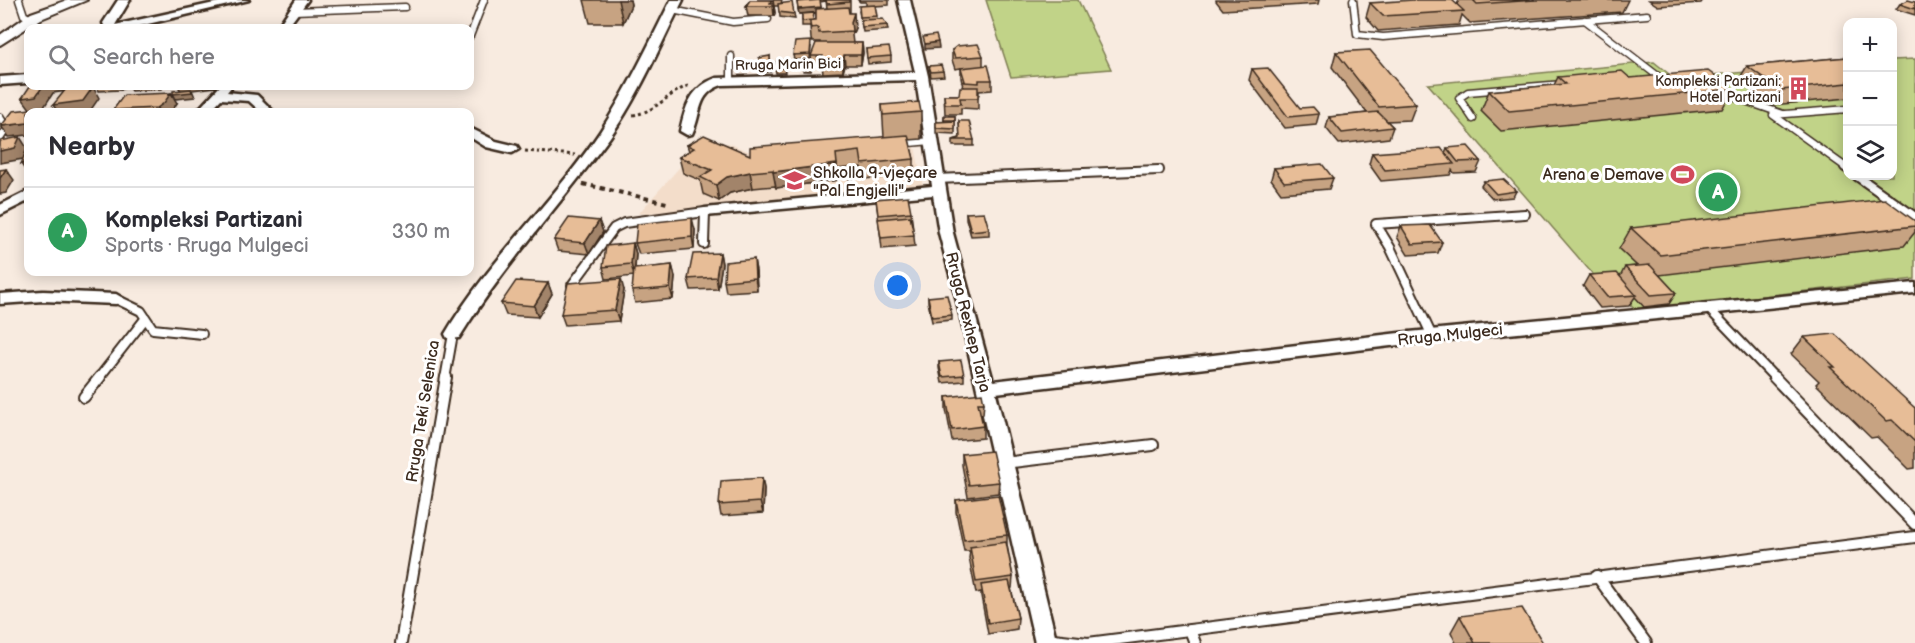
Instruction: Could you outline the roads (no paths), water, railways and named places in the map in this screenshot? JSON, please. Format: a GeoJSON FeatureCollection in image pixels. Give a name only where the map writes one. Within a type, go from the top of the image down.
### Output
{"type":"FeatureCollection","features":[{"type":"Feature","properties":{"kind":"street"},"geometry":{"type":"LineString","coordinates":[[0,40],[31,19],[80,0]]}},
{"type":"Feature","properties":{"kind":"street"},"geometry":{"type":"LineString","coordinates":[[109,24],[124,0]]}},
{"type":"Feature","properties":{"kind":"street"},"geometry":{"type":"LineString","coordinates":[[136,24],[243,0]]}},
{"type":"Feature","properties":{"kind":"street"},"geometry":{"type":"LineString","coordinates":[[285,24],[302,0]]}},
{"type":"Feature","properties":{"kind":"street","name":"Rruga Rexhep Tarja"},"geometry":{"type":"LineString","coordinates":[[904,0],[922,76],[937,185],[1045,640]]}},
{"type":"Feature","properties":{"kind":"street","name":"Rruga Teki Selenica"},"geometry":{"type":"LineString","coordinates":[[453,334],[474,301],[617,115],[675,5]]}},
{"type":"Feature","properties":{"kind":"street","name":"Rruga Marin Bici"},"geometry":{"type":"LineString","coordinates":[[687,131],[690,114],[699,92],[708,84],[731,80],[922,76]]}},
{"type":"Feature","properties":{"kind":"street"},"geometry":{"type":"LineString","coordinates":[[0,81],[24,79]]}},
{"type":"Feature","properties":{"kind":"street"},"geometry":{"type":"LineString","coordinates":[[206,108],[223,90],[253,98],[264,108]]}},
{"type":"Feature","properties":{"kind":"street"},"geometry":{"type":"LineString","coordinates":[[474,134],[491,144],[512,149]]}},
{"type":"Feature","properties":{"kind":"street"},"geometry":{"type":"LineString","coordinates":[[705,212],[937,185]]}},
{"type":"Feature","properties":{"kind":"street"},"geometry":{"type":"LineString","coordinates":[[0,211],[24,197]]}},
{"type":"Feature","properties":{"kind":"street","name":"Rruga Mulgeci"},"geometry":{"type":"LineString","coordinates":[[986,388],[1190,362],[1629,316],[1711,311],[1915,288]]}},
{"type":"Feature","properties":{"kind":"street"},"geometry":{"type":"LineString","coordinates":[[0,299],[43,296],[116,299]]}},
{"type":"Feature","properties":{"kind":"lane"},"geometry":{"type":"LineString","coordinates":[[19,0],[24,15],[31,19]]}},
{"type":"Feature","properties":{"kind":"lane"},"geometry":{"type":"LineString","coordinates":[[474,26],[484,0]]}},
{"type":"Feature","properties":{"kind":"lane"},"geometry":{"type":"LineString","coordinates":[[1353,0],[1357,34],[1383,37],[1647,15]]}},
{"type":"Feature","properties":{"kind":"lane"},"geometry":{"type":"LineString","coordinates":[[675,5],[733,22],[768,19]]}},
{"type":"Feature","properties":{"kind":"lane"},"geometry":{"type":"LineString","coordinates":[[294,11],[405,6]]}},
{"type":"Feature","properties":{"kind":"lane"},"geometry":{"type":"LineString","coordinates":[[1585,20],[1663,80]]}},
{"type":"Feature","properties":{"kind":"lane"},"geometry":{"type":"LineString","coordinates":[[731,56],[731,80]]}},
{"type":"Feature","properties":{"kind":"lane"},"geometry":{"type":"LineString","coordinates":[[1652,80],[1674,82]]}},
{"type":"Feature","properties":{"kind":"lane"},"geometry":{"type":"LineString","coordinates":[[1473,119],[1459,98],[1468,92],[1572,84]]}},
{"type":"Feature","properties":{"kind":"lane"},"geometry":{"type":"LineString","coordinates":[[1708,89],[1783,114]]}},
{"type":"Feature","properties":{"kind":"lane"},"geometry":{"type":"LineString","coordinates":[[1843,109],[1773,115],[1843,165]]}},
{"type":"Feature","properties":{"kind":"lane"},"geometry":{"type":"LineString","coordinates":[[0,117],[6,128],[0,139]]}},
{"type":"Feature","properties":{"kind":"lane"},"geometry":{"type":"LineString","coordinates":[[886,145],[931,141]]}},
{"type":"Feature","properties":{"kind":"lane"},"geometry":{"type":"LineString","coordinates":[[937,185],[1159,170]]}},
{"type":"Feature","properties":{"kind":"lane"},"geometry":{"type":"LineString","coordinates":[[1863,180],[1915,217]]}},
{"type":"Feature","properties":{"kind":"lane"},"geometry":{"type":"LineString","coordinates":[[572,285],[614,228],[642,219],[705,212],[704,244]]}},
{"type":"Feature","properties":{"kind":"lane"},"geometry":{"type":"LineString","coordinates":[[1432,336],[1390,247],[1376,224],[1525,214]]}},
{"type":"Feature","properties":{"kind":"lane"},"geometry":{"type":"LineString","coordinates":[[116,299],[141,311],[153,329],[202,334]]}},
{"type":"Feature","properties":{"kind":"lane"},"geometry":{"type":"LineString","coordinates":[[1711,311],[1915,524]]}},
{"type":"Feature","properties":{"kind":"lane"},"geometry":{"type":"LineString","coordinates":[[84,397],[145,319]]}},
{"type":"Feature","properties":{"kind":"lane","name":"Rruga Teki Selenica"},"geometry":{"type":"LineString","coordinates":[[401,643],[453,334]]}},
{"type":"Feature","properties":{"kind":"lane"},"geometry":{"type":"LineString","coordinates":[[1004,463],[1153,445]]}},
{"type":"Feature","properties":{"kind":"lane"},"geometry":{"type":"LineString","coordinates":[[1045,640],[1088,643],[1915,537]]}},
{"type":"Feature","properties":{"kind":"lane"},"geometry":{"type":"LineString","coordinates":[[1598,576],[1646,643]]}},
{"type":"Feature","properties":{"kind":"lane"},"geometry":{"type":"LineString","coordinates":[[1190,630],[1195,643]]}},
{"type":"Feature","properties":{"kind":"place","name":"Kompleksi Partizani: Hotel Partizani"},"geometry":{"type":"Point","coordinates":[1799,89]}},
{"type":"Feature","properties":{"kind":"place","name":"Arena e Demave"},"geometry":{"type":"Point","coordinates":[1682,174]}},
{"type":"Feature","properties":{"kind":"place","name":"Shkolla 9-vjeçare \"Pal Engjelli\""},"geometry":{"type":"Point","coordinates":[795,181]}},
{"type":"Feature","properties":{"kind":"place","name":"Kompleksi Partizani"},"geometry":{"type":"Point","coordinates":[1718,192]}}]}
